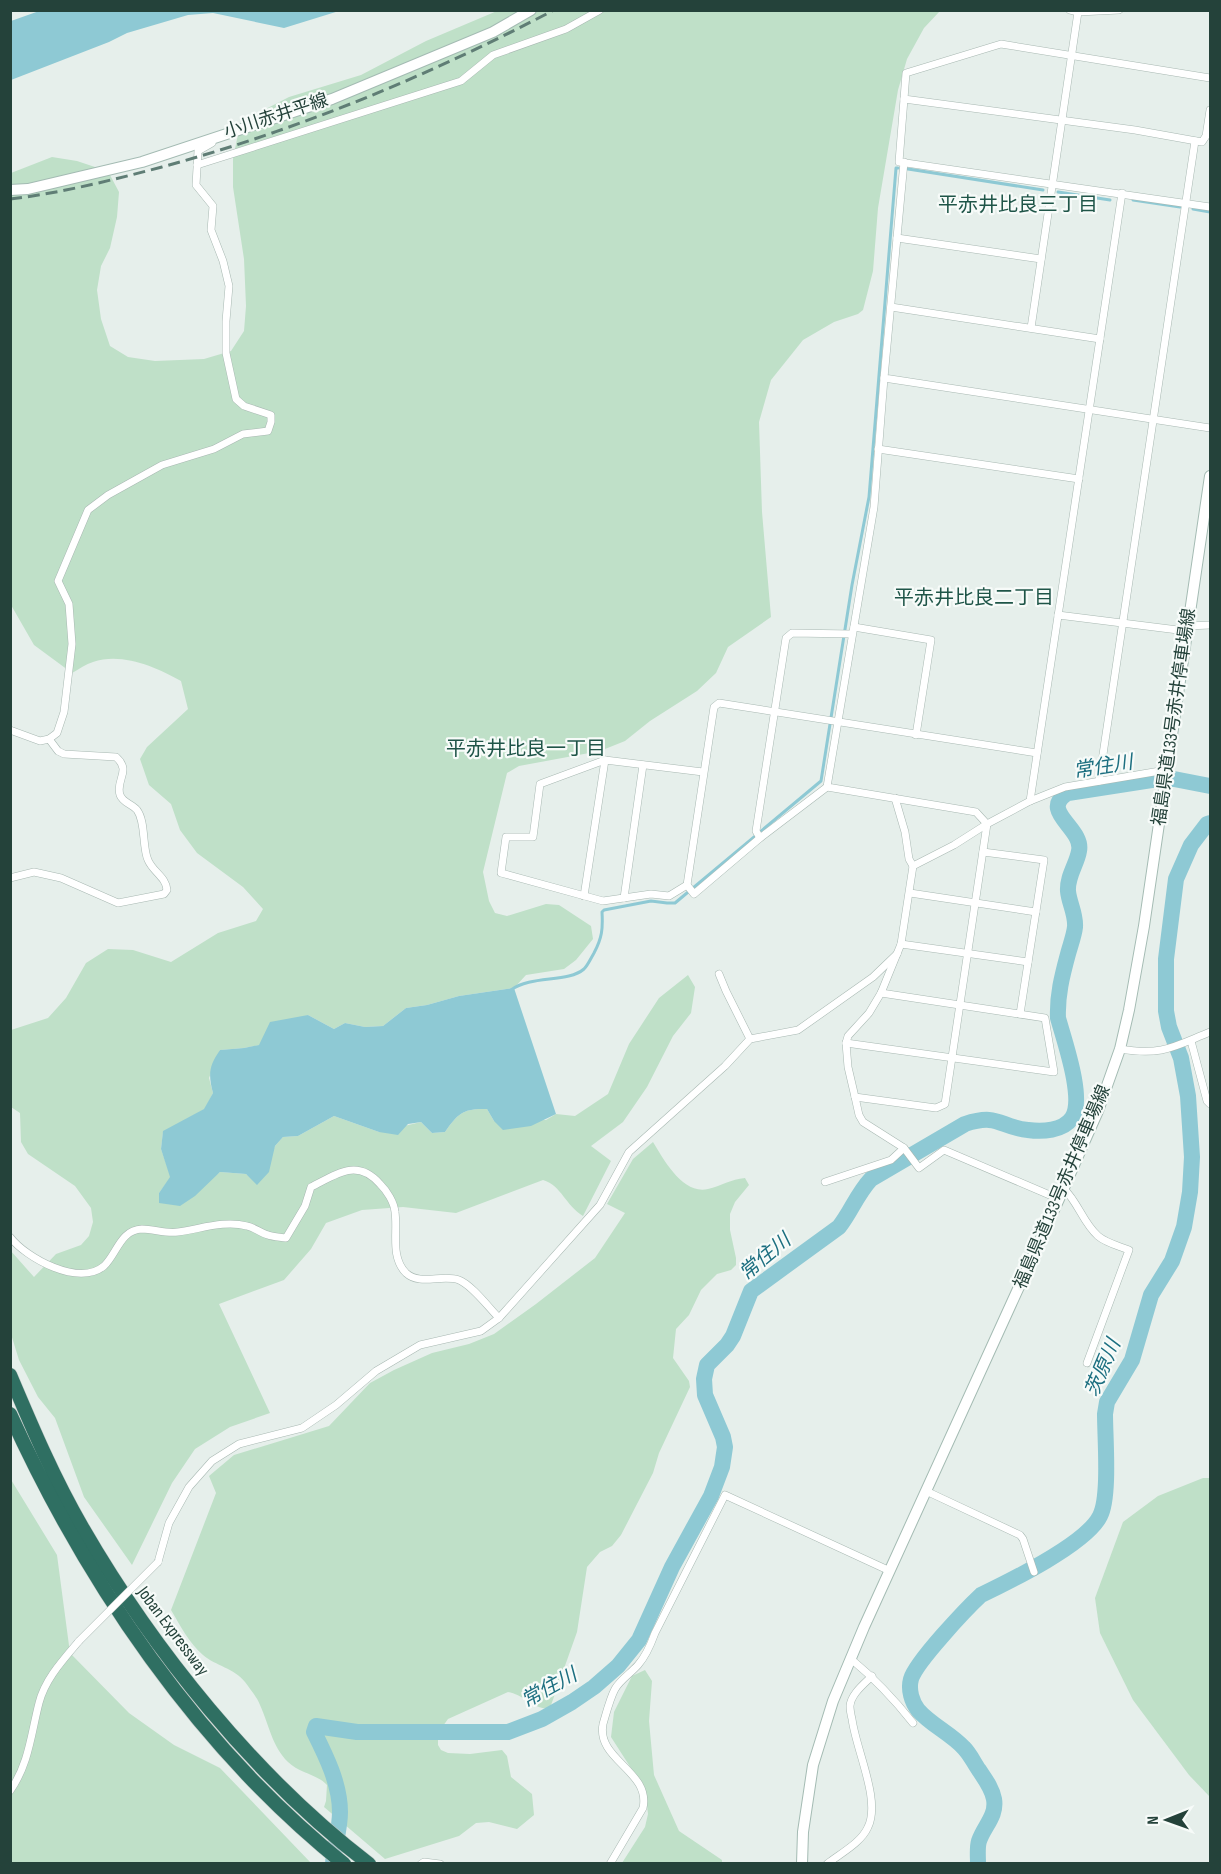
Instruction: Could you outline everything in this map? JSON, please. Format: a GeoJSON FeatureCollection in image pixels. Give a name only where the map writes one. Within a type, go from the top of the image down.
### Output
{"type":"FeatureCollection","features":[{"type":"Feature","properties":{"kind":"highway","name":"Joban Expressway"},"geometry":{"type":"LineString","coordinates":[[10,1375],[54,1475],[81,1526],[115,1582],[156,1641],[219,1719],[280,1784],[321,1824],[369,1863]]}},
{"type":"Feature","properties":{"kind":"highway","name":"Joban Expressway"},"geometry":{"type":"LineString","coordinates":[[10,1414],[48,1493],[108,1596],[157,1666],[220,1744],[288,1817],[344,1863]]}},
{"type":"Feature","properties":{"kind":"main road","name":"小川赤井平線"},"geometry":{"type":"LineString","coordinates":[[10,190],[28,189],[142,162],[332,99],[493,32],[531,10]]}},
{"type":"Feature","properties":{"kind":"main road","name":"福島県道133号赤井停車場線"},"geometry":{"type":"LineString","coordinates":[[802,1863],[803,1832],[813,1765],[833,1701],[1062,1194],[1098,1111],[1120,1049],[1144,926],[1187,628],[1208,504],[1210,476]]}},
{"type":"Feature","properties":{"kind":"street"},"geometry":{"type":"LineString","coordinates":[[197,165],[461,81],[493,56],[566,29],[600,10]]}},
{"type":"Feature","properties":{"kind":"street"},"geometry":{"type":"LineString","coordinates":[[1070,10],[1078,12],[1119,10]]}},
{"type":"Feature","properties":{"kind":"street"},"geometry":{"type":"LineString","coordinates":[[1031,328],[1078,12]]}},
{"type":"Feature","properties":{"kind":"street"},"geometry":{"type":"LineString","coordinates":[[1210,78],[1001,44],[906,73],[899,162],[1210,207]]}},
{"type":"Feature","properties":{"kind":"street"},"geometry":{"type":"LineString","coordinates":[[904,99],[1202,142],[1206,136],[1210,110]]}},
{"type":"Feature","properties":{"kind":"street"},"geometry":{"type":"LineString","coordinates":[[10,730],[40,741],[49,739],[57,733],[64,712],[72,644],[69,604],[58,581],[88,510],[108,495],[162,465],[214,448],[243,435],[267,431],[272,422],[271,415],[244,406],[236,399],[226,353],[229,286],[223,261],[211,230],[213,206],[196,185],[198,151],[217,141],[220,135]]}},
{"type":"Feature","properties":{"kind":"street"},"geometry":{"type":"LineString","coordinates":[[1099,781],[1195,141]]}},
{"type":"Feature","properties":{"kind":"street"},"geometry":{"type":"LineString","coordinates":[[827,787],[833,722],[848,633],[874,507],[904,162]]}},
{"type":"Feature","properties":{"kind":"street"},"geometry":{"type":"LineString","coordinates":[[1030,801],[1122,193]]}},
{"type":"Feature","properties":{"kind":"street"},"geometry":{"type":"LineString","coordinates":[[897,238],[1041,259]]}},
{"type":"Feature","properties":{"kind":"street"},"geometry":{"type":"LineString","coordinates":[[891,307],[1100,339]]}},
{"type":"Feature","properties":{"kind":"street"},"geometry":{"type":"LineString","coordinates":[[884,378],[1210,428]]}},
{"type":"Feature","properties":{"kind":"street"},"geometry":{"type":"LineString","coordinates":[[878,450],[1079,479]]}},
{"type":"Feature","properties":{"kind":"street"},"geometry":{"type":"LineString","coordinates":[[1058,615],[1187,628],[1210,624]]}},
{"type":"Feature","properties":{"kind":"street"},"geometry":{"type":"LineString","coordinates":[[758,835],[786,638],[792,633],[848,633],[931,640],[916,735]]}},
{"type":"Feature","properties":{"kind":"street"},"geometry":{"type":"LineString","coordinates":[[987,824],[976,812],[827,787],[758,835],[693,894],[689,888],[703,772],[714,706],[719,703],[1037,753]]}},
{"type":"Feature","properties":{"kind":"street"},"geometry":{"type":"LineString","coordinates":[[10,878],[34,872],[61,878],[118,903],[164,894],[167,890],[164,880],[154,871],[147,858],[137,810],[123,800],[120,793],[124,774],[121,762],[116,756],[64,754],[58,752],[49,739]]}},
{"type":"Feature","properties":{"kind":"street"},"geometry":{"type":"LineString","coordinates":[[689,888],[669,896],[651,894],[603,901],[501,873],[506,837],[533,837],[540,784],[604,760],[703,772]]}},
{"type":"Feature","properties":{"kind":"street"},"geometry":{"type":"LineString","coordinates":[[584,896],[604,760]]}},
{"type":"Feature","properties":{"kind":"street"},"geometry":{"type":"LineString","coordinates":[[624,898],[643,765]]}},
{"type":"Feature","properties":{"kind":"street"},"geometry":{"type":"LineString","coordinates":[[913,866],[1030,801],[1065,787],[1099,781],[1165,776]]}},
{"type":"Feature","properties":{"kind":"street"},"geometry":{"type":"LineString","coordinates":[[895,798],[905,832],[909,859],[913,866],[910,893],[901,944],[881,993],[868,1013],[848,1036],[846,1043],[848,1067],[859,1115],[863,1122],[906,1150],[919,1168],[944,1149],[1071,1196],[1098,1236],[1129,1250],[1087,1363]]}},
{"type":"Feature","properties":{"kind":"street"},"geometry":{"type":"LineString","coordinates":[[855,1097],[936,1108],[945,1104],[987,824]]}},
{"type":"Feature","properties":{"kind":"street"},"geometry":{"type":"LineString","coordinates":[[982,852],[1044,860],[1020,1014]]}},
{"type":"Feature","properties":{"kind":"street"},"geometry":{"type":"LineString","coordinates":[[910,893],[1036,912]]}},
{"type":"Feature","properties":{"kind":"street"},"geometry":{"type":"LineString","coordinates":[[901,944],[1028,962]]}},
{"type":"Feature","properties":{"kind":"street"},"geometry":{"type":"LineString","coordinates":[[10,1791],[26,1763],[39,1701],[53,1671],[79,1641],[158,1562],[169,1523],[189,1487],[212,1461],[239,1444],[302,1428],[336,1405],[376,1371],[420,1345],[481,1331],[499,1318],[600,1205],[629,1152],[725,1066],[750,1039],[798,1030],[873,977],[897,954]]}},
{"type":"Feature","properties":{"kind":"street"},"geometry":{"type":"LineString","coordinates":[[719,974],[750,1039]]}},
{"type":"Feature","properties":{"kind":"street"},"geometry":{"type":"LineString","coordinates":[[846,1043],[1054,1072],[1045,1018],[881,993]]}},
{"type":"Feature","properties":{"kind":"street"},"geometry":{"type":"LineString","coordinates":[[1120,1049],[1139,1052],[1168,1050],[1210,1032]]}},
{"type":"Feature","properties":{"kind":"street"},"geometry":{"type":"LineString","coordinates":[[1189,1042],[1207,1101],[1210,1104]]}},
{"type":"Feature","properties":{"kind":"street"},"geometry":{"type":"LineString","coordinates":[[825,1182],[891,1160],[906,1150]]}},
{"type":"Feature","properties":{"kind":"street"},"geometry":{"type":"LineString","coordinates":[[10,1237],[33,1257],[69,1272],[89,1272],[103,1267],[123,1238],[141,1229],[176,1233],[214,1226],[236,1225],[247,1226],[269,1236],[286,1238],[306,1206],[311,1187],[352,1168],[372,1174],[385,1189],[395,1209],[396,1260],[407,1274],[421,1280],[443,1277],[461,1281],[499,1318]]}},
{"type":"Feature","properties":{"kind":"street"},"geometry":{"type":"LineString","coordinates":[[926,1491],[1020,1535],[1034,1572]]}},
{"type":"Feature","properties":{"kind":"street"},"geometry":{"type":"LineString","coordinates":[[610,1863],[643,1808],[645,1799],[639,1782],[606,1746],[603,1726],[616,1688],[648,1651],[726,1495],[890,1571]]}},
{"type":"Feature","properties":{"kind":"street"},"geometry":{"type":"LineString","coordinates":[[851,1659],[872,1676],[913,1723]]}},
{"type":"Feature","properties":{"kind":"street"},"geometry":{"type":"LineString","coordinates":[[827,1863],[861,1839],[868,1828],[872,1813],[872,1800],[854,1735],[850,1706],[858,1691],[872,1676]]}},
{"type":"Feature","properties":{"kind":"street"},"geometry":{"type":"LineString","coordinates":[[421,1863],[440,1863]]}},
{"type":"Feature","properties":{"kind":"green space"},"geometry":{"type":"Polygon","coordinates":[[[497,11],[940,11],[924,28],[907,59],[898,90],[878,208],[873,271],[863,310],[834,322],[803,340],[771,380],[759,422],[762,512],[771,617],[728,647],[716,673],[697,691],[650,721],[625,741],[600,751],[519,766],[507,773],[483,872],[489,901],[495,913],[507,916],[546,904],[559,905],[591,926],[593,939],[576,960],[564,969],[526,975],[514,988],[459,996],[406,1008],[383,1026],[365,1027],[345,1023],[334,1029],[308,1015],[260,1045],[220,1050],[209,1078],[213,1093],[205,1109],[163,1132],[161,1149],[171,1177],[159,1193],[210,1180],[220,1172],[246,1174],[257,1184],[275,1146],[283,1137],[298,1136],[334,1116],[379,1132],[421,1122],[432,1133],[445,1132],[458,1116],[473,1110],[487,1109],[494,1121],[546,1120],[556,1114],[575,1116],[608,1094],[629,1044],[659,998],[688,975],[695,987],[691,1013],[673,1036],[647,1087],[623,1122],[591,1146],[611,1161],[583,1216],[555,1187],[543,1180],[456,1213],[403,1207],[362,1210],[326,1223],[311,1249],[284,1280],[219,1304],[270,1413],[230,1427],[195,1449],[172,1483],[132,1565],[84,1497],[55,1418],[38,1397],[19,1360],[11,1334],[10,1250],[34,1277],[56,1254],[81,1245],[89,1236],[93,1222],[91,1208],[75,1186],[28,1154],[21,1142],[20,1113],[11,1107],[11,1030],[48,1018],[66,998],[86,963],[108,949],[133,950],[171,962],[218,933],[256,921],[263,909],[243,887],[197,853],[180,830],[171,804],[149,785],[140,759],[147,747],[188,709],[181,681],[138,662],[115,659],[93,662],[72,673],[34,645],[11,605],[11,173],[52,157],[77,161],[110,175],[119,192],[117,217],[110,248],[101,266],[97,290],[101,319],[110,346],[128,357],[155,361],[204,359],[231,351],[244,331],[246,306],[244,259],[233,187],[233,159],[238,134],[258,113],[289,97],[361,75],[426,41],[497,11]]]}},
{"type":"Feature","properties":{"kind":"green space"},"geometry":{"type":"Polygon","coordinates":[[[653,1142],[675,1175],[690,1187],[708,1189],[745,1178],[749,1185],[735,1202],[730,1214],[730,1230],[736,1265],[731,1270],[717,1274],[701,1290],[689,1315],[676,1329],[673,1358],[689,1381],[690,1387],[659,1453],[653,1473],[621,1535],[612,1546],[600,1552],[587,1567],[577,1632],[550,1708],[539,1707],[508,1692],[448,1719],[438,1733],[438,1745],[441,1750],[448,1753],[470,1754],[502,1750],[507,1756],[511,1777],[532,1794],[534,1815],[517,1829],[489,1822],[476,1823],[459,1836],[385,1859],[324,1807],[327,1785],[288,1762],[271,1735],[259,1702],[245,1682],[236,1673],[208,1659],[198,1650],[185,1634],[171,1610],[216,1493],[209,1476],[234,1455],[329,1426],[370,1383],[432,1353],[469,1344],[494,1334],[536,1304],[595,1258],[625,1213],[607,1204],[633,1159],[653,1142]]]}},
{"type":"Feature","properties":{"kind":"green space"},"geometry":{"type":"Polygon","coordinates":[[[10,1478],[57,1555],[70,1653],[129,1713],[174,1745],[220,1768],[311,1863],[11,1863],[10,1478]]]}},
{"type":"Feature","properties":{"kind":"green space"},"geometry":{"type":"Polygon","coordinates":[[[1203,1478],[1210,1478],[1210,1797],[1189,1775],[1133,1700],[1100,1633],[1095,1598],[1123,1522],[1158,1496],[1203,1478]]]}},
{"type":"Feature","properties":{"kind":"green space"},"geometry":{"type":"Polygon","coordinates":[[[645,1670],[652,1681],[649,1721],[654,1775],[679,1831],[722,1860],[722,1863],[622,1863],[645,1827],[648,1814],[645,1790],[611,1737],[614,1712],[632,1676],[645,1670]]]}},
{"type":"Feature","properties":{"kind":"water"},"geometry":{"type":"Polygon","coordinates":[[[42,10],[339,11],[284,28],[213,13],[188,15],[127,33],[11,80],[11,21],[42,10]]]}},
{"type":"Feature","properties":{"kind":"water"},"geometry":{"type":"Polygon","coordinates":[[[514,988],[556,1114],[531,1126],[503,1130],[487,1109],[473,1110],[458,1116],[445,1132],[432,1133],[421,1122],[408,1124],[398,1135],[379,1132],[334,1116],[298,1136],[283,1137],[275,1146],[269,1172],[257,1185],[246,1174],[220,1172],[195,1196],[180,1206],[159,1203],[159,1193],[170,1177],[161,1149],[163,1131],[204,1109],[213,1093],[210,1070],[220,1050],[259,1045],[270,1022],[308,1015],[334,1029],[345,1023],[365,1027],[383,1026],[406,1008],[459,996],[514,988]]]}},
{"type":"Feature","properties":{"kind":"waterway"},"geometry":{"type":"LineString","coordinates":[[511,990],[529,982],[569,976],[584,969],[599,943],[604,910],[651,901],[675,903],[821,781],[852,585],[869,497],[896,168],[898,168]]}},
{"type":"Feature","properties":{"kind":"waterway"},"geometry":{"type":"LineString","coordinates":[[908,169],[1043,190]]}},
{"type":"Feature","properties":{"kind":"waterway"},"geometry":{"type":"LineString","coordinates":[[1058,192],[1110,200]]}},
{"type":"Feature","properties":{"kind":"waterway"},"geometry":{"type":"LineString","coordinates":[[1133,200],[1180,207]]}},
{"type":"Feature","properties":{"kind":"waterway"},"geometry":{"type":"LineString","coordinates":[[1193,209],[1210,212]]}},
{"type":"Feature","properties":{"kind":"waterway","name":"常住川"},"geometry":{"type":"LineString","coordinates":[[333,1864],[340,1818],[338,1791],[314,1732],[316,1726],[357,1732],[508,1732],[542,1719],[594,1687],[618,1666],[639,1640],[672,1567],[711,1496],[722,1467],[725,1447],[705,1395],[704,1379],[707,1365],[733,1336],[751,1291],[839,1227],[871,1179],[965,1124],[992,1120],[1018,1128],[1046,1131],[1063,1126],[1072,1118],[1075,1109],[1075,1084],[1058,1010],[1062,978],[1075,927],[1068,886],[1078,856],[1079,843],[1060,813],[1058,806],[1060,800],[1068,793],[1158,779],[1174,779],[1210,786]]}},
{"type":"Feature","properties":{"kind":"waterway","name":"茨原川"},"geometry":{"type":"LineString","coordinates":[[978,1864],[979,1841],[994,1811],[992,1791],[964,1748],[918,1710],[911,1696],[911,1679],[931,1649],[981,1595],[1064,1550],[1092,1527],[1100,1516],[1106,1482],[1105,1414],[1107,1402],[1132,1360],[1151,1295],[1172,1261],[1184,1227],[1190,1192],[1192,1157],[1188,1096],[1181,1058],[1169,1027],[1166,1011],[1166,959],[1176,879],[1191,845],[1210,823]]}},
{"type":"Feature","properties":{"kind":"railway"},"geometry":{"type":"LineString","coordinates":[[10,199],[68,190],[124,177],[263,136],[410,79],[554,10]]}},
{"type":"Feature","properties":{"kind":"district","name":"平赤井比良三丁目"},"geometry":{"type":"Point","coordinates":[1018,205]}},
{"type":"Feature","properties":{"kind":"district","name":"平赤井比良二丁目"},"geometry":{"type":"Point","coordinates":[974,598]}},
{"type":"Feature","properties":{"kind":"district","name":"平赤井比良一丁目"},"geometry":{"type":"Point","coordinates":[526,749]}}]}
